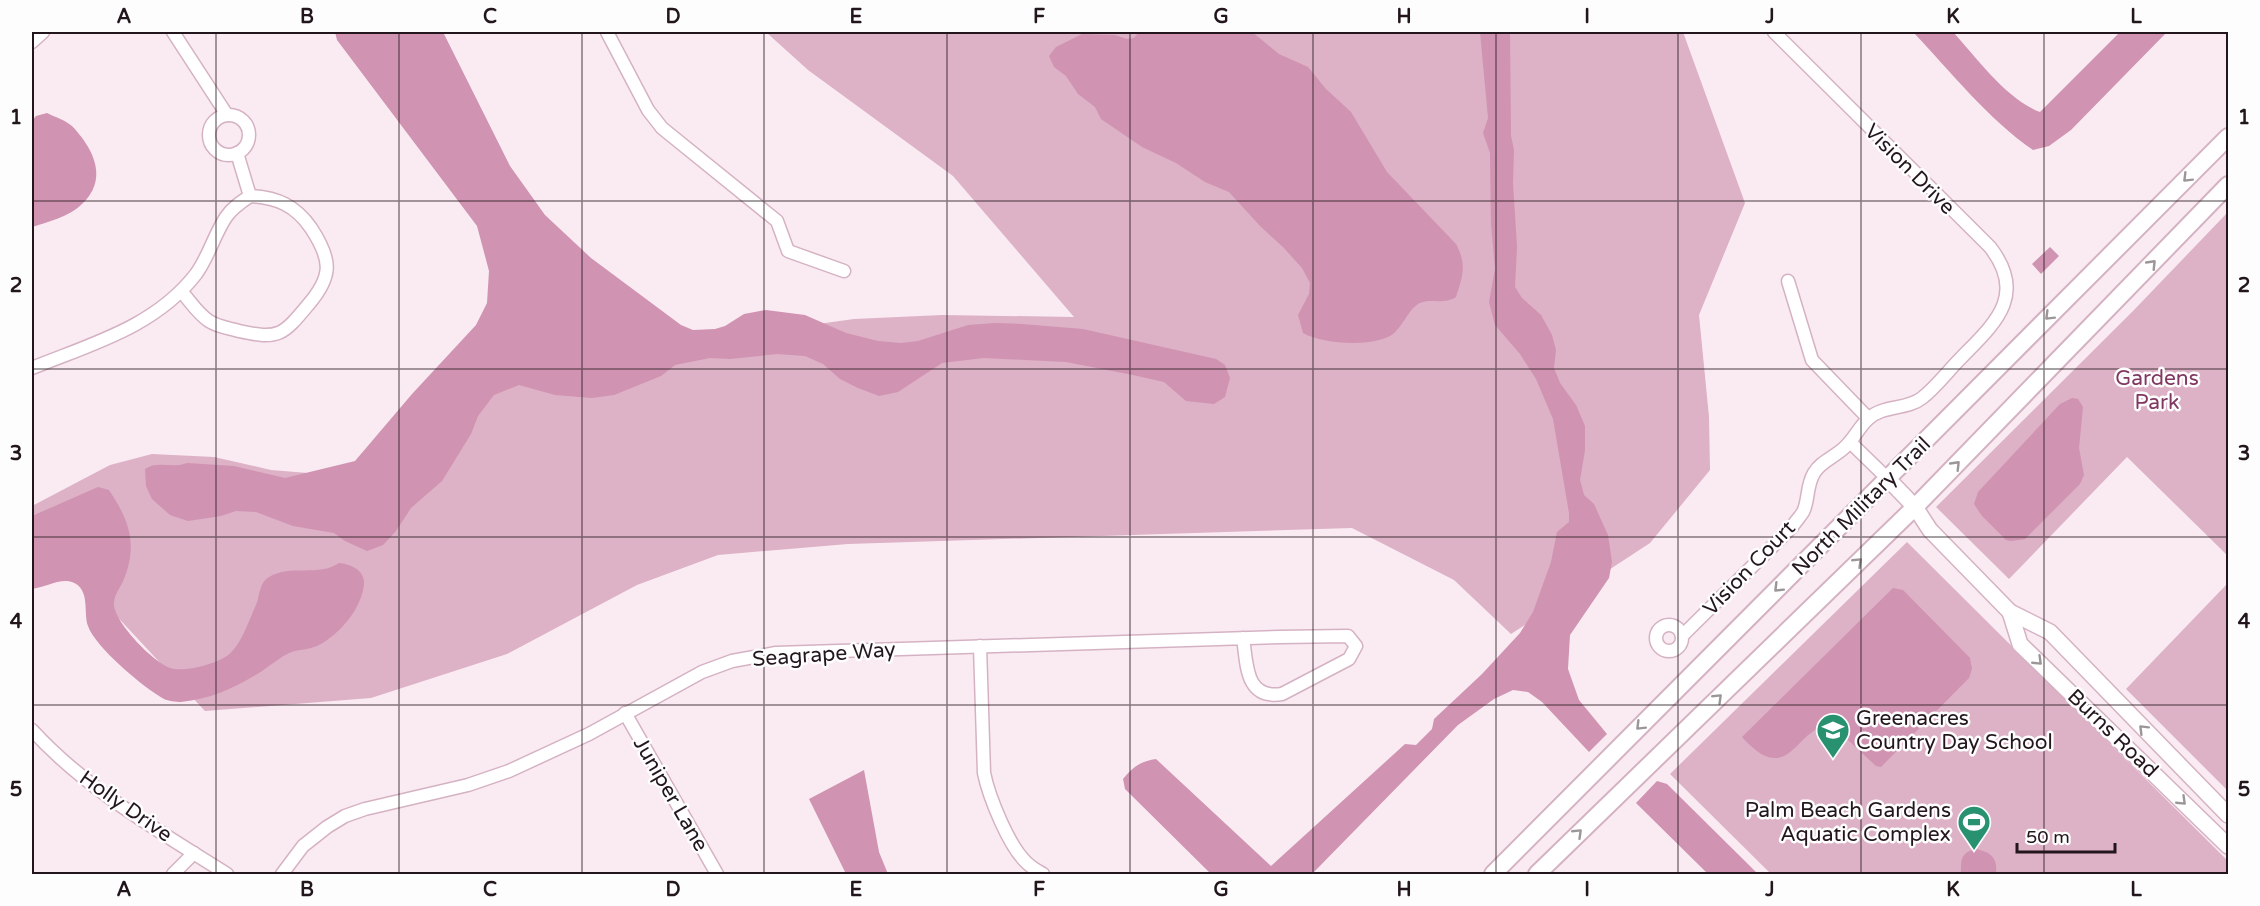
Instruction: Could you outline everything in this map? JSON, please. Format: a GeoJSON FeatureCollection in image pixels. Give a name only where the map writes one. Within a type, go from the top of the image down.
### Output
{"type":"FeatureCollection","features":[{"type":"Feature","properties":{"kind":"main road","name":"North Military Trail"},"geometry":{"type":"LineString","coordinates":[[1492,874],[2229,137]]}},
{"type":"Feature","properties":{"kind":"main road","name":"North Military Trail"},"geometry":{"type":"LineString","coordinates":[[1537,874],[1915,507],[2229,185]]}},
{"type":"Feature","properties":{"kind":"street"},"geometry":{"type":"LineString","coordinates":[[32,42],[43,32]]}},
{"type":"Feature","properties":{"kind":"street"},"geometry":{"type":"LineString","coordinates":[[173,32],[227,115]]}},
{"type":"Feature","properties":{"kind":"street"},"geometry":{"type":"LineString","coordinates":[[607,32],[648,110],[662,128],[777,221],[788,251],[844,271]]}},
{"type":"Feature","properties":{"kind":"street","name":"Vision Drive"},"geometry":{"type":"LineString","coordinates":[[1774,32],[1996,255],[2004,274],[2006,284],[2004,304],[1996,322],[1921,399],[1878,412],[1868,418]]}},
{"type":"Feature","properties":{"kind":"street"},"geometry":{"type":"LineString","coordinates":[[227,115],[240,118],[248,130],[247,143],[237,153],[220,153],[211,144],[209,132],[214,121],[227,115]]}},
{"type":"Feature","properties":{"kind":"street"},"geometry":{"type":"LineString","coordinates":[[237,153],[250,196]]}},
{"type":"Feature","properties":{"kind":"street"},"geometry":{"type":"LineString","coordinates":[[32,368],[132,328],[153,315],[181,291],[208,255],[225,218],[235,206],[250,196],[280,201],[302,216],[323,246],[327,257],[327,269],[322,289],[290,327],[272,336],[261,336],[219,326],[207,320],[181,291]]}},
{"type":"Feature","properties":{"kind":"street"},"geometry":{"type":"LineString","coordinates":[[1788,281],[1812,360],[1868,418],[1850,442],[1888,479]]}},
{"type":"Feature","properties":{"kind":"street","name":"Vision Court"},"geometry":{"type":"LineString","coordinates":[[1682,636],[1792,526],[1804,511],[1807,491],[1814,472],[1826,459],[1843,450],[1850,442]]}},
{"type":"Feature","properties":{"kind":"street","name":"Burns Road"},"geometry":{"type":"LineString","coordinates":[[1888,479],[1915,507],[1930,531],[2010,612],[2050,632],[2229,815]]}},
{"type":"Feature","properties":{"kind":"street","name":"Burns Road"},"geometry":{"type":"LineString","coordinates":[[2010,612],[2020,644],[2229,846]]}},
{"type":"Feature","properties":{"kind":"street","name":"Seagrape Way"},"geometry":{"type":"LineString","coordinates":[[282,874],[303,846],[327,826],[345,816],[365,809],[468,785],[509,771],[549,754],[702,672],[752,656],[776,653],[980,646],[1243,638],[1348,636],[1356,646],[1349,659],[1282,694],[1270,696],[1260,692],[1249,679],[1243,638]]}},
{"type":"Feature","properties":{"kind":"street"},"geometry":{"type":"LineString","coordinates":[[980,646],[984,773],[988,790],[994,807],[1026,862],[1043,874]]}},
{"type":"Feature","properties":{"kind":"street","name":"Juniper Lane"},"geometry":{"type":"LineString","coordinates":[[625,713],[717,874]]}},
{"type":"Feature","properties":{"kind":"street","name":"Holly Drive"},"geometry":{"type":"LineString","coordinates":[[32,730],[72,769],[103,793],[227,874]]}},
{"type":"Feature","properties":{"kind":"street"},"geometry":{"type":"LineString","coordinates":[[173,874],[194,853]]}},
{"type":"Feature","properties":{"kind":"green space"},"geometry":{"type":"Polygon","coordinates":[[[766,32],[1683,32],[1745,203],[1699,315],[1709,417],[1710,470],[1650,543],[1511,634],[1454,580],[1352,528],[848,544],[718,555],[637,585],[507,654],[371,698],[205,711],[83,580],[32,575],[32,506],[110,465],[152,454],[214,457],[271,470],[382,479],[533,360],[668,345],[854,319],[942,315],[1074,317],[953,176],[808,70],[766,32]]]}},
{"type":"Feature","properties":{"kind":"green space","name":"Gardens Park"},"geometry":{"type":"Polygon","coordinates":[[[2228,212],[2228,556],[2127,457],[2009,579],[1936,507],[2133,311],[2228,212]]]}},
{"type":"Feature","properties":{"kind":"green space"},"geometry":{"type":"Polygon","coordinates":[[[1907,542],[2228,861],[2228,874],[1771,874],[1670,774],[1907,542]]]}},
{"type":"Feature","properties":{"kind":"green space"},"geometry":{"type":"Polygon","coordinates":[[[2228,583],[2228,791],[2126,689],[2228,583]]]}},
{"type":"Feature","properties":{"kind":"shaded area"},"geometry":{"type":"Polygon","coordinates":[[[335,32],[443,32],[510,166],[545,215],[591,258],[681,325],[693,330],[715,329],[725,326],[744,314],[766,310],[805,315],[846,333],[878,341],[901,343],[918,341],[968,325],[995,323],[1083,329],[1216,359],[1225,365],[1230,378],[1225,397],[1214,404],[1186,401],[1164,382],[1133,375],[1066,362],[984,358],[942,363],[898,392],[879,396],[840,379],[823,364],[805,356],[777,354],[730,359],[710,358],[675,365],[661,376],[614,395],[592,398],[555,395],[519,385],[494,395],[478,416],[471,434],[442,481],[411,508],[396,531],[383,545],[367,551],[334,533],[293,526],[256,512],[236,511],[221,516],[188,521],[170,515],[152,499],[146,486],[145,469],[150,466],[187,463],[234,466],[285,478],[355,461],[412,394],[476,325],[487,303],[489,271],[477,226],[337,40],[335,32]]]}},
{"type":"Feature","properties":{"kind":"shaded area"},"geometry":{"type":"Polygon","coordinates":[[[1139,32],[1252,32],[1279,54],[1308,67],[1326,89],[1351,112],[1387,172],[1456,244],[1462,258],[1463,270],[1456,297],[1447,301],[1429,301],[1416,305],[1393,334],[1374,341],[1335,342],[1303,333],[1298,315],[1309,294],[1310,283],[1302,268],[1283,247],[1229,192],[1205,182],[1176,163],[1142,147],[1101,119],[1095,107],[1078,94],[1066,76],[1054,67],[1049,56],[1056,47],[1082,34],[1115,35],[1127,39],[1134,38],[1139,32]]]}},
{"type":"Feature","properties":{"kind":"shaded area"},"geometry":{"type":"Polygon","coordinates":[[[1480,32],[1510,32],[1511,136],[1514,150],[1513,183],[1517,247],[1515,287],[1522,298],[1541,315],[1552,335],[1556,350],[1554,368],[1560,383],[1576,405],[1585,426],[1585,450],[1580,480],[1584,495],[1594,504],[1608,535],[1612,562],[1609,578],[1570,635],[1568,669],[1579,700],[1607,734],[1589,752],[1542,702],[1528,692],[1513,690],[1494,699],[1458,725],[1312,874],[1211,874],[1125,789],[1123,779],[1130,771],[1142,763],[1156,759],[1271,866],[1405,744],[1416,745],[1432,729],[1434,719],[1482,674],[1520,633],[1533,612],[1551,562],[1557,532],[1569,522],[1553,419],[1536,379],[1520,354],[1495,325],[1489,302],[1495,269],[1491,224],[1490,153],[1483,133],[1488,118],[1480,32]]]}},
{"type":"Feature","properties":{"kind":"shaded area"},"geometry":{"type":"Polygon","coordinates":[[[1913,32],[1953,32],[2004,88],[2027,106],[2040,112],[2120,32],[2167,32],[2071,130],[2049,146],[2033,150],[1985,110],[1913,32]]]}},
{"type":"Feature","properties":{"kind":"shaded area"},"geometry":{"type":"Polygon","coordinates":[[[47,113],[72,126],[85,142],[94,161],[96,181],[86,200],[80,206],[61,217],[32,227],[32,121],[36,116],[47,113]]]}},
{"type":"Feature","properties":{"kind":"shaded area"},"geometry":{"type":"Polygon","coordinates":[[[2050,247],[2059,256],[2041,274],[2032,264],[2050,247]]]}},
{"type":"Feature","properties":{"kind":"shaded area"},"geometry":{"type":"Polygon","coordinates":[[[2072,398],[2078,399],[2083,407],[2079,448],[2084,475],[2080,484],[2025,539],[2006,540],[1982,516],[1974,504],[1978,492],[2060,404],[2072,398]]]}},
{"type":"Feature","properties":{"kind":"shaded area"},"geometry":{"type":"Polygon","coordinates":[[[98,487],[109,490],[122,512],[131,543],[128,566],[115,598],[116,613],[138,643],[166,666],[174,669],[194,668],[216,662],[232,652],[256,605],[263,582],[278,573],[323,569],[339,563],[348,565],[359,571],[364,579],[359,602],[342,627],[319,645],[289,653],[243,682],[213,695],[181,702],[164,699],[133,677],[92,635],[88,626],[84,596],[78,585],[62,581],[32,589],[32,516],[98,487]]]}},
{"type":"Feature","properties":{"kind":"shaded area"},"geometry":{"type":"Polygon","coordinates":[[[1893,588],[1903,590],[1970,658],[1972,669],[1969,678],[1881,767],[1876,766],[1835,728],[1822,727],[1812,732],[1784,756],[1773,758],[1759,752],[1742,737],[1893,588]]]}},
{"type":"Feature","properties":{"kind":"shaded area"},"geometry":{"type":"Polygon","coordinates":[[[864,770],[879,852],[888,874],[846,874],[809,799],[864,770]]]}},
{"type":"Feature","properties":{"kind":"shaded area"},"geometry":{"type":"Polygon","coordinates":[[[1657,781],[1667,784],[1758,874],[1708,874],[1636,803],[1657,781]]]}},
{"type":"Feature","properties":{"kind":"shaded area"},"geometry":{"type":"Polygon","coordinates":[[[1975,849],[1993,857],[1996,874],[1961,874],[1961,861],[1964,855],[1975,849]]]}},
{"type":"Feature","properties":{"kind":"place","name":"Greenacres Country Day School"},"geometry":{"type":"Point","coordinates":[1833,759]}},
{"type":"Feature","properties":{"kind":"place","name":"Palm Beach Gardens Aquatic Complex"},"geometry":{"type":"Point","coordinates":[1974,851]}}]}
